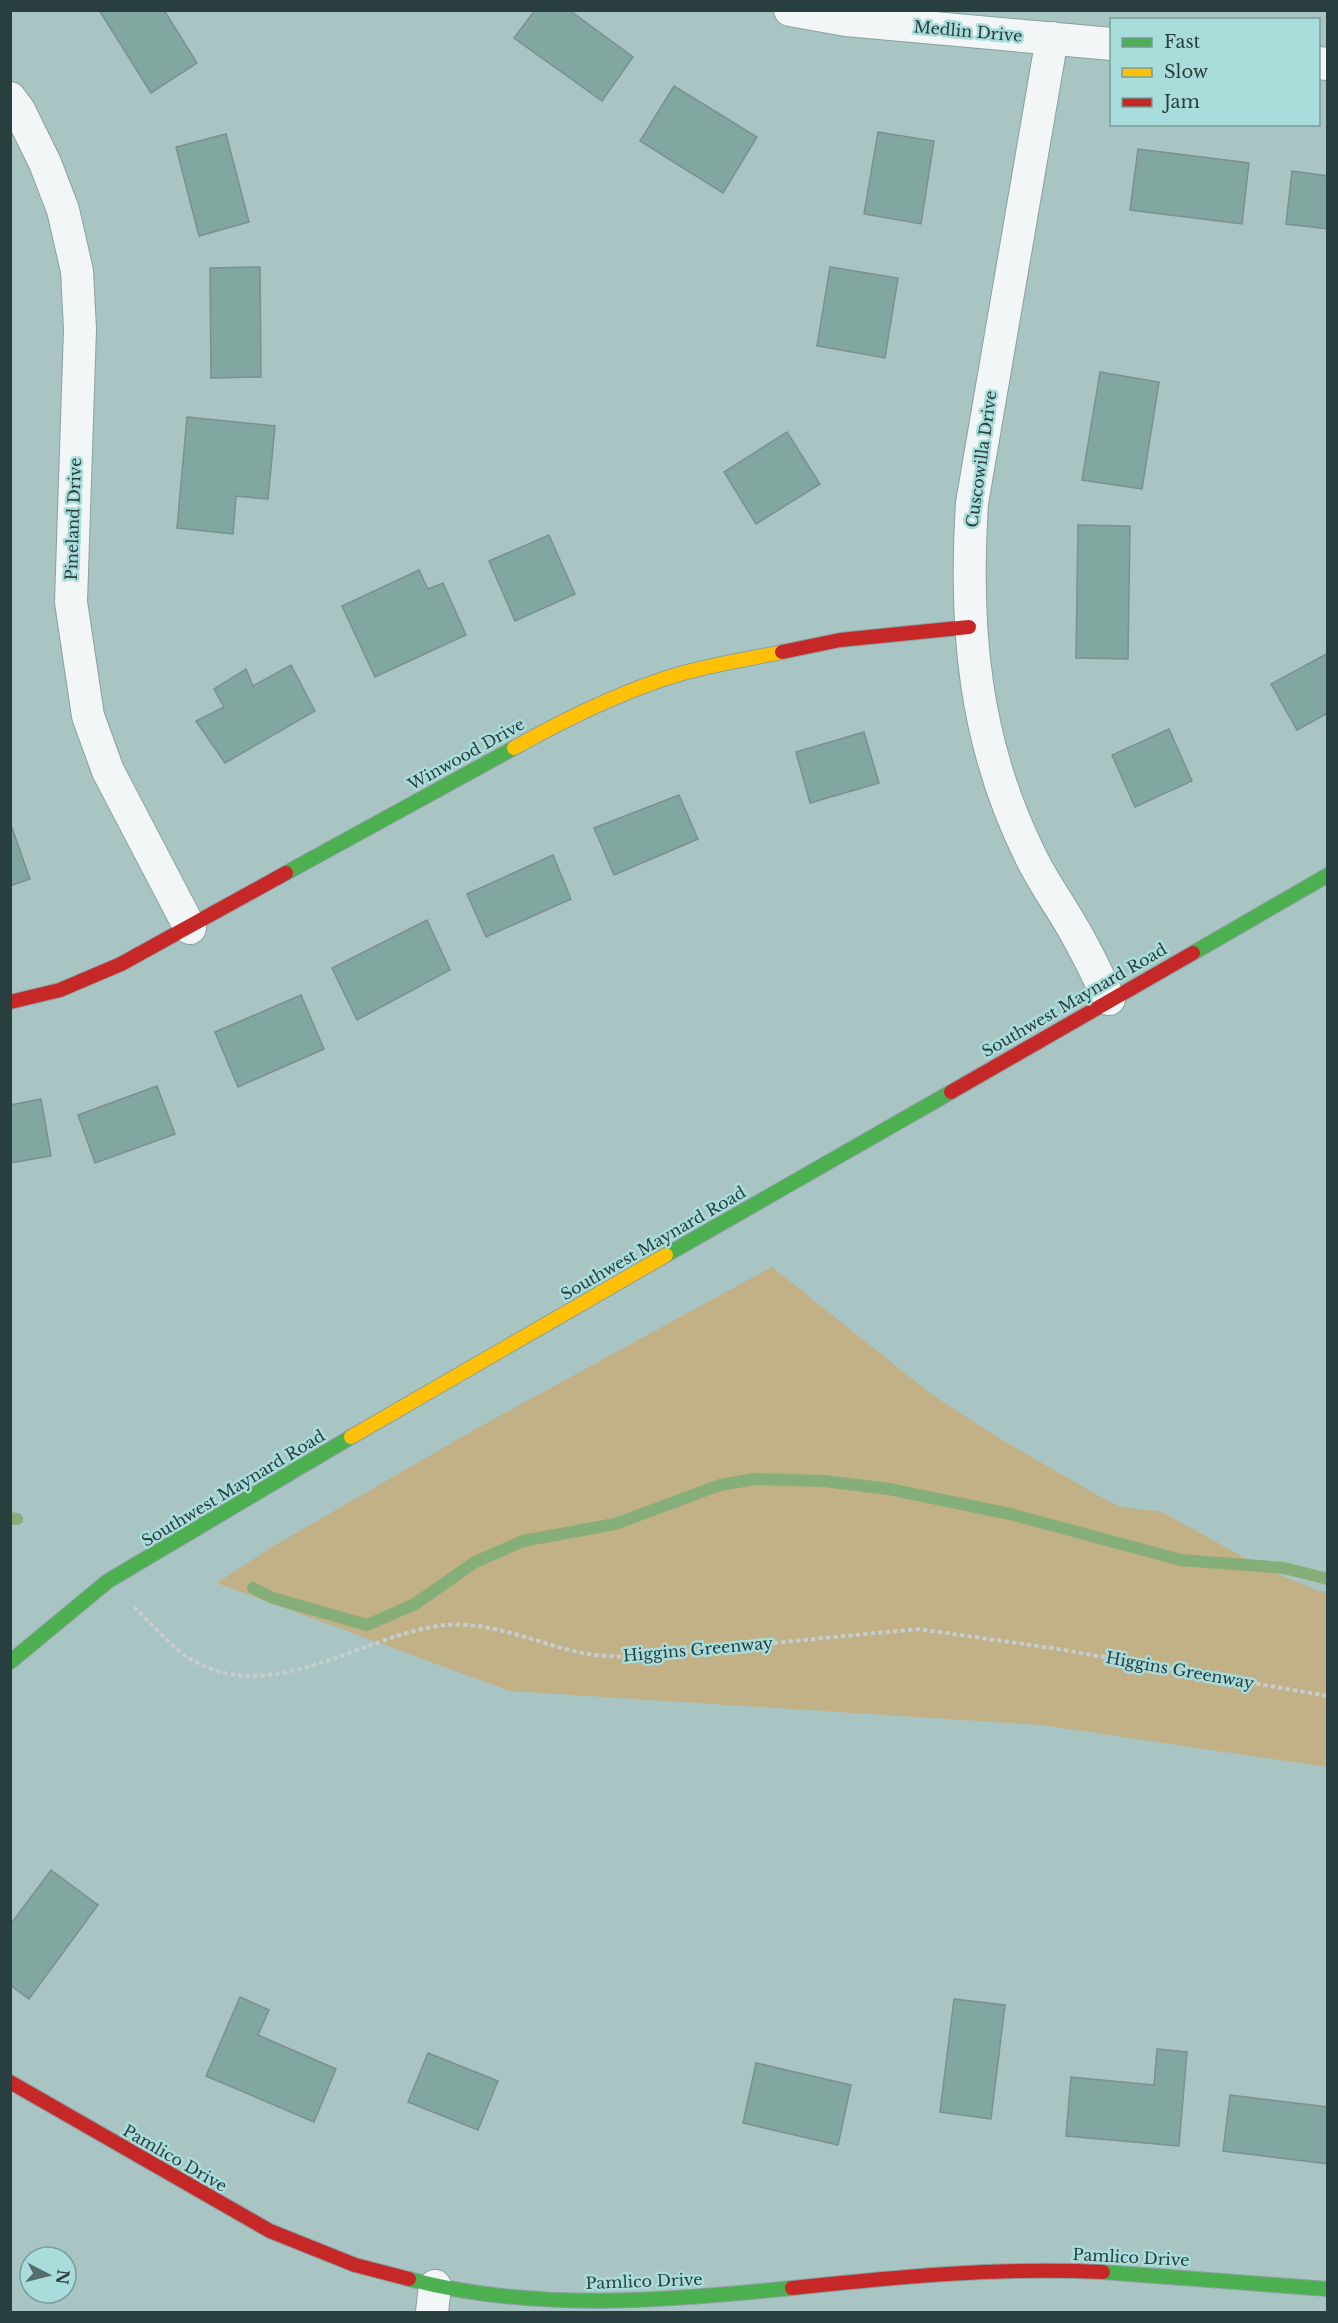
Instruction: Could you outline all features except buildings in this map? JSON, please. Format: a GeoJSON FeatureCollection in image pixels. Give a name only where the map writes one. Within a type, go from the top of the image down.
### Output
{"type":"FeatureCollection","features":[{"type":"Feature","properties":{"kind":"street","name":"Medlin Drive"},"geometry":{"type":"LineString","coordinates":[[790,10],[846,20],[1110,44]]}},
{"type":"Feature","properties":{"kind":"street","name":"Cuscowilla Drive"},"geometry":{"type":"LineString","coordinates":[[1052,38],[972,503],[968,566],[969,627],[989,749],[1010,808],[1030,856],[1075,932],[1109,999]]}},
{"type":"Feature","properties":{"kind":"street","name":"Pineland Drive"},"geometry":{"type":"LineString","coordinates":[[10,98],[20,110],[45,163],[63,210],[76,271],[80,329],[70,602],[88,716],[108,771],[190,928]]}},
{"type":"Feature","properties":{"kind":"street","name":"Winwood Drive"},"geometry":{"type":"LineString","coordinates":[[10,1002],[60,990],[120,964],[190,928],[558,723],[632,691],[683,673],[830,642],[969,627]]}},
{"type":"Feature","properties":{"kind":"street","name":"Southwest Maynard Road"},"geometry":{"type":"LineString","coordinates":[[10,1662],[108,1581],[380,1420],[1328,875]]}},
{"type":"Feature","properties":{"kind":"street","name":"Pamlico Drive"},"geometry":{"type":"LineString","coordinates":[[10,2082],[270,2231],[433,2299],[546,2301],[663,2298],[772,2290],[911,2275],[1036,2269],[1140,2273],[1328,2289]]}},
{"type":"Feature","properties":{"kind":"path","name":"Higgins Greenway"},"geometry":{"type":"LineString","coordinates":[[108,1581],[180,1652],[226,1673],[272,1675],[337,1659],[398,1635],[445,1625],[488,1626],[579,1653],[627,1657],[918,1629],[1052,1648],[1328,1696]]}},
{"type":"Feature","properties":{"kind":"shaded area"},"geometry":{"type":"Polygon","coordinates":[[[772,1267],[931,1394],[1000,1439],[1106,1500],[1122,1507],[1162,1512],[1263,1568],[1319,1591],[1327,1591],[1327,1767],[1042,1725],[510,1691],[217,1583],[272,1547],[481,1426],[772,1267]]]}},
{"type":"Feature","properties":{"kind":"waterway"},"geometry":{"type":"LineString","coordinates":[[253,1588],[273,1598],[367,1625],[415,1604],[475,1562],[523,1541],[615,1524],[720,1485],[755,1479],[824,1481],[889,1489],[1010,1514],[1181,1560],[1284,1568],[1328,1579]]}},
{"type":"Feature","properties":{"kind":"waterway"},"geometry":{"type":"LineString","coordinates":[[10,1518],[17,1519]]}},
{"type":"Feature","properties":{"kind":"traffic: fast"},"geometry":{"type":"LineString","coordinates":[[286,873],[514,748]]}},
{"type":"Feature","properties":{"kind":"traffic: fast"},"geometry":{"type":"LineString","coordinates":[[1193,953],[1328,875]]}},
{"type":"Feature","properties":{"kind":"traffic: fast"},"geometry":{"type":"LineString","coordinates":[[666,1255],[951,1092]]}},
{"type":"Feature","properties":{"kind":"traffic: fast"},"geometry":{"type":"LineString","coordinates":[[10,1662],[108,1581],[351,1437]]}},
{"type":"Feature","properties":{"kind":"traffic: fast"},"geometry":{"type":"LineString","coordinates":[[1103,2272],[1328,2289]]}},
{"type":"Feature","properties":{"kind":"traffic: fast"},"geometry":{"type":"LineString","coordinates":[[409,2279],[503,2296],[551,2300],[648,2300],[792,2288]]}},
{"type":"Feature","properties":{"kind":"traffic: slow"},"geometry":{"type":"LineString","coordinates":[[514,748],[618,696],[661,680],[720,664],[782,652]]}},
{"type":"Feature","properties":{"kind":"traffic: slow"},"geometry":{"type":"LineString","coordinates":[[351,1437],[666,1255]]}},
{"type":"Feature","properties":{"kind":"traffic: jam"},"geometry":{"type":"LineString","coordinates":[[782,652],[840,640],[969,627]]}},
{"type":"Feature","properties":{"kind":"traffic: jam"},"geometry":{"type":"LineString","coordinates":[[10,1002],[60,990],[121,964],[286,873]]}},
{"type":"Feature","properties":{"kind":"traffic: jam"},"geometry":{"type":"LineString","coordinates":[[951,1092],[1193,953]]}},
{"type":"Feature","properties":{"kind":"traffic: jam"},"geometry":{"type":"LineString","coordinates":[[10,2082],[270,2231],[355,2265],[409,2279]]}},
{"type":"Feature","properties":{"kind":"traffic: jam"},"geometry":{"type":"LineString","coordinates":[[792,2288],[986,2272],[1103,2272]]}}]}
